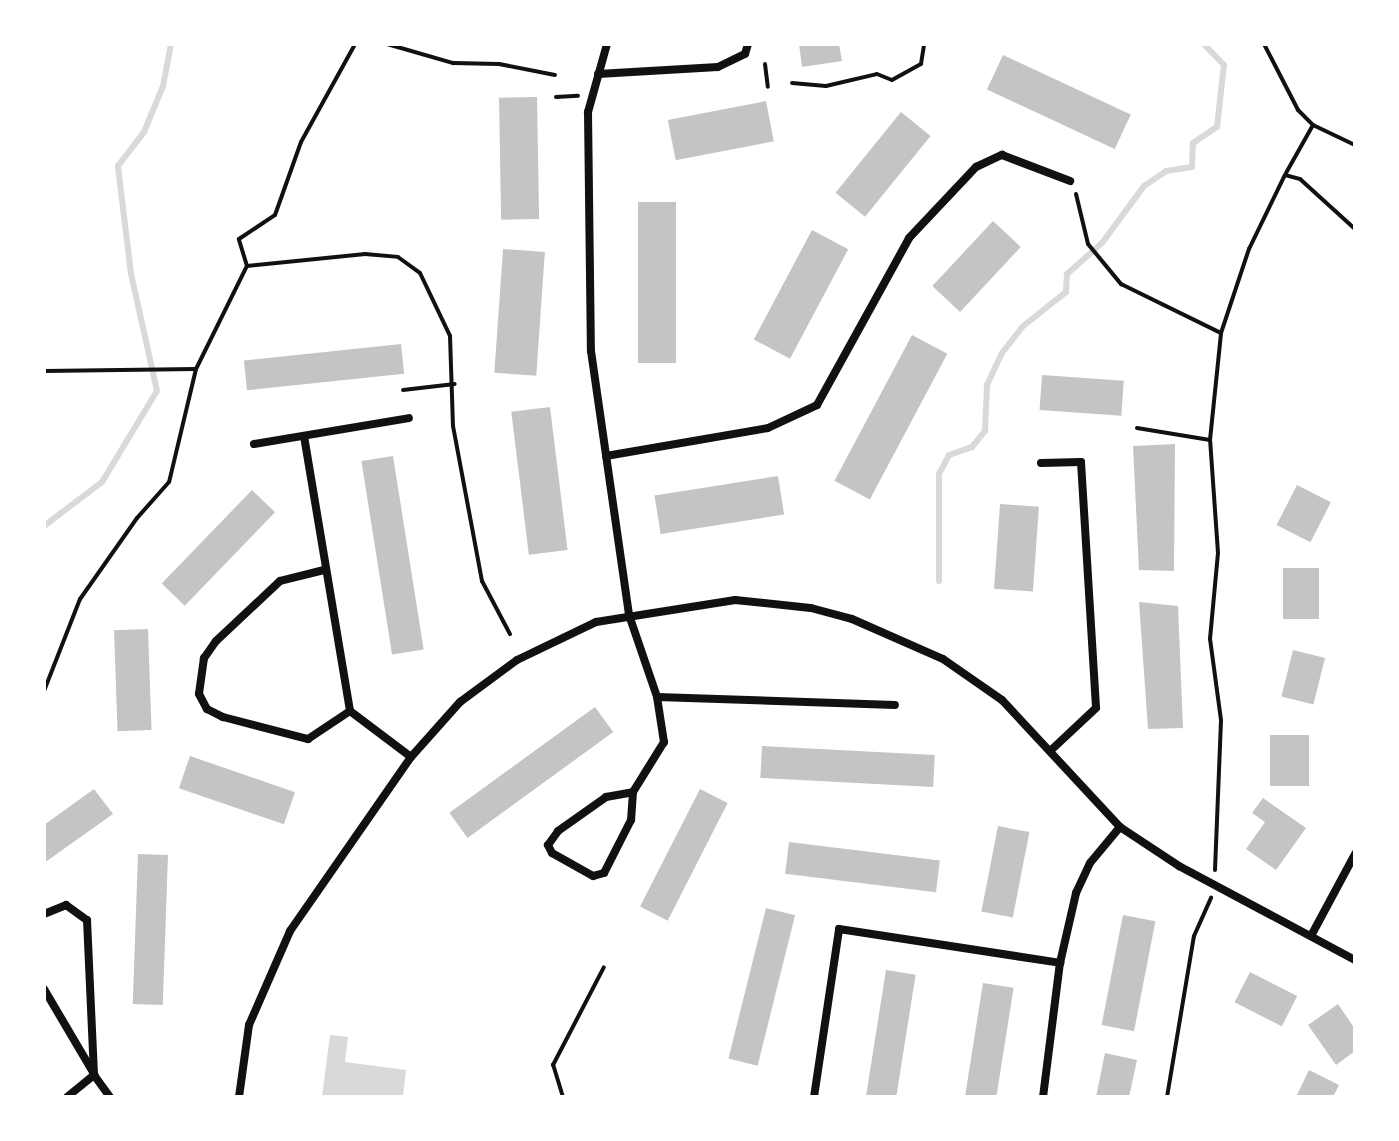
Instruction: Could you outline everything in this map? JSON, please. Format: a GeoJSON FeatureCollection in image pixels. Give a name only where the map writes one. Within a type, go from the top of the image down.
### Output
{"type":"FeatureCollection","features":[{"type":"Feature","properties":{"kind":"street"},"geometry":{"type":"LineString","coordinates":[[607,44],[588,112],[591,351],[629,615],[657,697],[664,742],[633,792],[631,820],[604,873],[593,876],[552,853],[548,845],[558,831],[606,797],[633,792]]}},
{"type":"Feature","properties":{"kind":"street"},"geometry":{"type":"LineString","coordinates":[[598,74],[718,67],[745,54],[748,44]]}},
{"type":"Feature","properties":{"kind":"street"},"geometry":{"type":"LineString","coordinates":[[606,456],[768,428],[817,405],[909,238],[976,167],[1002,155],[1070,181]]}},
{"type":"Feature","properties":{"kind":"street"},"geometry":{"type":"LineString","coordinates":[[254,444],[409,418]]}},
{"type":"Feature","properties":{"kind":"street"},"geometry":{"type":"LineString","coordinates":[[304,436],[350,711],[411,757]]}},
{"type":"Feature","properties":{"kind":"street"},"geometry":{"type":"LineString","coordinates":[[1041,463],[1081,462],[1096,708],[1050,751]]}},
{"type":"Feature","properties":{"kind":"street"},"geometry":{"type":"LineString","coordinates":[[324,570],[280,581],[216,641],[204,658],[199,694],[207,709],[223,717],[308,739],[350,711]]}},
{"type":"Feature","properties":{"kind":"street"},"geometry":{"type":"LineString","coordinates":[[239,1097],[249,1025],[268,972],[310,899],[411,757],[460,702],[517,660],[596,622],[735,600],[811,608],[852,619],[914,643],[972,677],[1002,700],[1120,827],[1179,866],[1355,960]]}},
{"type":"Feature","properties":{"kind":"street"},"geometry":{"type":"LineString","coordinates":[[657,697],[895,705]]}},
{"type":"Feature","properties":{"kind":"street"},"geometry":{"type":"LineString","coordinates":[[1043,1097],[1060,963],[1076,893],[1090,863],[1120,827]]}},
{"type":"Feature","properties":{"kind":"street"},"geometry":{"type":"LineString","coordinates":[[1311,936],[1355,854]]}},
{"type":"Feature","properties":{"kind":"street"},"geometry":{"type":"LineString","coordinates":[[44,914],[66,905],[87,920],[94,1075]]}},
{"type":"Feature","properties":{"kind":"street"},"geometry":{"type":"LineString","coordinates":[[814,1097],[839,929],[1060,963]]}},
{"type":"Feature","properties":{"kind":"street"},"geometry":{"type":"LineString","coordinates":[[44,989],[110,1097]]}},
{"type":"Feature","properties":{"kind":"street"},"geometry":{"type":"LineString","coordinates":[[67,1097],[94,1075]]}},
{"type":"Feature","properties":{"kind":"path"},"geometry":{"type":"LineString","coordinates":[[44,691],[80,599],[137,518],[169,482],[196,369],[247,266],[239,239],[275,215],[301,142],[355,44]]}},
{"type":"Feature","properties":{"kind":"path"},"geometry":{"type":"LineString","coordinates":[[387,44],[434,59],[555,75]]}},
{"type":"Feature","properties":{"kind":"path"},"geometry":{"type":"LineString","coordinates":[[792,83],[826,86],[877,74],[892,80],[921,64],[924,44]]}},
{"type":"Feature","properties":{"kind":"path"},"geometry":{"type":"LineString","coordinates":[[1264,44],[1282,86],[1313,125],[1355,145]]}},
{"type":"Feature","properties":{"kind":"path"},"geometry":{"type":"LineString","coordinates":[[765,64],[768,87]]}},
{"type":"Feature","properties":{"kind":"path"},"geometry":{"type":"LineString","coordinates":[[556,97],[578,96]]}},
{"type":"Feature","properties":{"kind":"path"},"geometry":{"type":"LineString","coordinates":[[1219,858],[1221,720],[1210,639],[1218,553],[1210,440],[1221,333],[1249,249],[1313,125]]}},
{"type":"Feature","properties":{"kind":"path"},"geometry":{"type":"LineString","coordinates":[[1285,175],[1300,179],[1355,229]]}},
{"type":"Feature","properties":{"kind":"path"},"geometry":{"type":"LineString","coordinates":[[1079,202],[1088,244],[1121,284],[1221,333]]}},
{"type":"Feature","properties":{"kind":"path"},"geometry":{"type":"LineString","coordinates":[[247,266],[365,254],[398,257],[420,273],[435,296],[450,336],[455,384],[453,426],[462,493],[482,581],[510,634]]}},
{"type":"Feature","properties":{"kind":"path"},"geometry":{"type":"LineString","coordinates":[[44,371],[174,365],[196,369]]}},
{"type":"Feature","properties":{"kind":"path"},"geometry":{"type":"LineString","coordinates":[[403,390],[455,384]]}},
{"type":"Feature","properties":{"kind":"path"},"geometry":{"type":"LineString","coordinates":[[1137,428],[1210,440]]}},
{"type":"Feature","properties":{"kind":"path"},"geometry":{"type":"LineString","coordinates":[[1167,1097],[1191,947],[1210,908]]}},
{"type":"Feature","properties":{"kind":"path"},"geometry":{"type":"LineString","coordinates":[[563,1097],[551,1073],[553,1065],[604,967]]}},
{"type":"Feature","properties":{"kind":"shaded area"},"geometry":{"type":"Polygon","coordinates":[[[330,1035],[348,1037],[345,1062],[406,1070],[403,1097],[322,1097],[330,1035]]]}},
{"type":"Feature","properties":{"kind":"building"},"geometry":{"type":"Polygon","coordinates":[[[799,44],[839,44],[842,61],[802,67],[799,44]]]}},
{"type":"Feature","properties":{"kind":"building"},"geometry":{"type":"Polygon","coordinates":[[[1003,55],[1131,115],[1115,149],[987,89],[1003,55]]]}},
{"type":"Feature","properties":{"kind":"building"},"geometry":{"type":"Polygon","coordinates":[[[537,97],[539,219],[501,220],[499,98],[537,97]]]}},
{"type":"Feature","properties":{"kind":"building"},"geometry":{"type":"Polygon","coordinates":[[[766,101],[774,141],[676,160],[668,120],[766,101]]]}},
{"type":"Feature","properties":{"kind":"building"},"geometry":{"type":"Polygon","coordinates":[[[901,112],[931,136],[865,217],[836,193],[901,112]]]}},
{"type":"Feature","properties":{"kind":"building"},"geometry":{"type":"Polygon","coordinates":[[[638,202],[676,202],[676,363],[638,363],[638,202]]]}},
{"type":"Feature","properties":{"kind":"building"},"geometry":{"type":"Polygon","coordinates":[[[993,221],[1021,247],[960,312],[932,286],[993,221]]]}},
{"type":"Feature","properties":{"kind":"building"},"geometry":{"type":"Polygon","coordinates":[[[812,230],[848,249],[790,359],[754,339],[812,230]]]}},
{"type":"Feature","properties":{"kind":"building"},"geometry":{"type":"Polygon","coordinates":[[[503,249],[545,252],[536,376],[494,373],[503,249]]]}},
{"type":"Feature","properties":{"kind":"building"},"geometry":{"type":"Polygon","coordinates":[[[912,335],[947,354],[870,499],[835,481],[912,335]]]}},
{"type":"Feature","properties":{"kind":"building"},"geometry":{"type":"Polygon","coordinates":[[[401,344],[404,374],[247,390],[244,361],[401,344]]]}},
{"type":"Feature","properties":{"kind":"building"},"geometry":{"type":"Polygon","coordinates":[[[1042,375],[1124,381],[1121,416],[1040,410],[1042,375]]]}},
{"type":"Feature","properties":{"kind":"building"},"geometry":{"type":"Polygon","coordinates":[[[550,407],[568,550],[529,555],[511,412],[550,407]]]}},
{"type":"Feature","properties":{"kind":"building"},"geometry":{"type":"Polygon","coordinates":[[[1175,444],[1174,571],[1139,570],[1133,446],[1175,444]]]}},
{"type":"Feature","properties":{"kind":"building"},"geometry":{"type":"Polygon","coordinates":[[[393,456],[424,650],[392,655],[361,461],[393,456]]]}},
{"type":"Feature","properties":{"kind":"building"},"geometry":{"type":"Polygon","coordinates":[[[778,476],[784,515],[661,534],[655,496],[778,476]]]}},
{"type":"Feature","properties":{"kind":"building"},"geometry":{"type":"Polygon","coordinates":[[[1297,485],[1331,502],[1310,542],[1277,525],[1297,485]]]}},
{"type":"Feature","properties":{"kind":"building"},"geometry":{"type":"Polygon","coordinates":[[[252,490],[275,512],[185,606],[162,584],[252,490]]]}},
{"type":"Feature","properties":{"kind":"building"},"geometry":{"type":"Polygon","coordinates":[[[1000,504],[1039,507],[1033,592],[994,589],[1000,504]]]}},
{"type":"Feature","properties":{"kind":"building"},"geometry":{"type":"Polygon","coordinates":[[[1283,568],[1319,568],[1319,619],[1283,619],[1283,568]]]}},
{"type":"Feature","properties":{"kind":"building"},"geometry":{"type":"Polygon","coordinates":[[[1139,602],[1178,606],[1183,728],[1148,729],[1139,602]]]}},
{"type":"Feature","properties":{"kind":"building"},"geometry":{"type":"Polygon","coordinates":[[[148,629],[152,730],[118,731],[114,630],[148,629]]]}},
{"type":"Feature","properties":{"kind":"building"},"geometry":{"type":"Polygon","coordinates":[[[1293,650],[1325,658],[1313,705],[1281,697],[1293,650]]]}},
{"type":"Feature","properties":{"kind":"building"},"geometry":{"type":"Polygon","coordinates":[[[595,707],[613,732],[468,838],[449,813],[595,707]]]}},
{"type":"Feature","properties":{"kind":"building"},"geometry":{"type":"Polygon","coordinates":[[[1270,735],[1309,735],[1309,786],[1270,786],[1270,735]]]}},
{"type":"Feature","properties":{"kind":"building"},"geometry":{"type":"Polygon","coordinates":[[[762,746],[935,755],[933,787],[760,778],[762,746]]]}},
{"type":"Feature","properties":{"kind":"building"},"geometry":{"type":"Polygon","coordinates":[[[190,756],[295,792],[284,824],[179,788],[190,756]]]}},
{"type":"Feature","properties":{"kind":"building"},"geometry":{"type":"Polygon","coordinates":[[[94,789],[113,814],[44,863],[44,825],[94,789]]]}},
{"type":"Feature","properties":{"kind":"building"},"geometry":{"type":"Polygon","coordinates":[[[700,789],[728,803],[668,921],[640,907],[700,789]]]}},
{"type":"Feature","properties":{"kind":"building"},"geometry":{"type":"Polygon","coordinates":[[[1263,798],[1306,828],[1276,870],[1246,849],[1265,822],[1252,813],[1263,798]]]}},
{"type":"Feature","properties":{"kind":"building"},"geometry":{"type":"Polygon","coordinates":[[[998,826],[1029,832],[1013,918],[981,911],[998,826]]]}},
{"type":"Feature","properties":{"kind":"building"},"geometry":{"type":"Polygon","coordinates":[[[789,842],[940,861],[936,892],[785,874],[789,842]]]}},
{"type":"Feature","properties":{"kind":"building"},"geometry":{"type":"Polygon","coordinates":[[[138,854],[168,855],[163,1005],[133,1004],[138,854]]]}},
{"type":"Feature","properties":{"kind":"building"},"geometry":{"type":"Polygon","coordinates":[[[766,908],[795,915],[758,1066],[729,1058],[766,908]]]}},
{"type":"Feature","properties":{"kind":"building"},"geometry":{"type":"Polygon","coordinates":[[[1123,915],[1155,921],[1134,1031],[1102,1025],[1123,915]]]}},
{"type":"Feature","properties":{"kind":"building"},"geometry":{"type":"Polygon","coordinates":[[[886,970],[916,975],[896,1097],[866,1097],[886,970]]]}},
{"type":"Feature","properties":{"kind":"building"},"geometry":{"type":"Polygon","coordinates":[[[1250,972],[1297,996],[1282,1026],[1235,1002],[1250,972]]]}},
{"type":"Feature","properties":{"kind":"building"},"geometry":{"type":"Polygon","coordinates":[[[983,983],[1014,988],[996,1097],[965,1097],[983,983]]]}},
{"type":"Feature","properties":{"kind":"building"},"geometry":{"type":"Polygon","coordinates":[[[1338,1004],[1355,1029],[1355,1051],[1336,1065],[1308,1025],[1338,1004]]]}},
{"type":"Feature","properties":{"kind":"building"},"geometry":{"type":"Polygon","coordinates":[[[1105,1053],[1137,1060],[1129,1097],[1096,1097],[1105,1053]]]}},
{"type":"Feature","properties":{"kind":"building"},"geometry":{"type":"Polygon","coordinates":[[[1309,1070],[1339,1085],[1333,1097],[1296,1097],[1309,1070]]]}},
{"type":"Feature","properties":{"kind":"waterway"},"geometry":{"type":"LineString","coordinates":[[44,526],[102,482],[157,391],[131,274],[118,166],[144,132],[163,86],[171,44]]}},
{"type":"Feature","properties":{"kind":"waterway"},"geometry":{"type":"LineString","coordinates":[[939,581],[939,474],[949,455],[972,447],[985,431],[987,385],[1002,353],[1022,327],[1066,292],[1067,274],[1102,243],[1144,186],[1166,171],[1192,167],[1193,143],[1217,127],[1224,65],[1204,44]]}}]}
